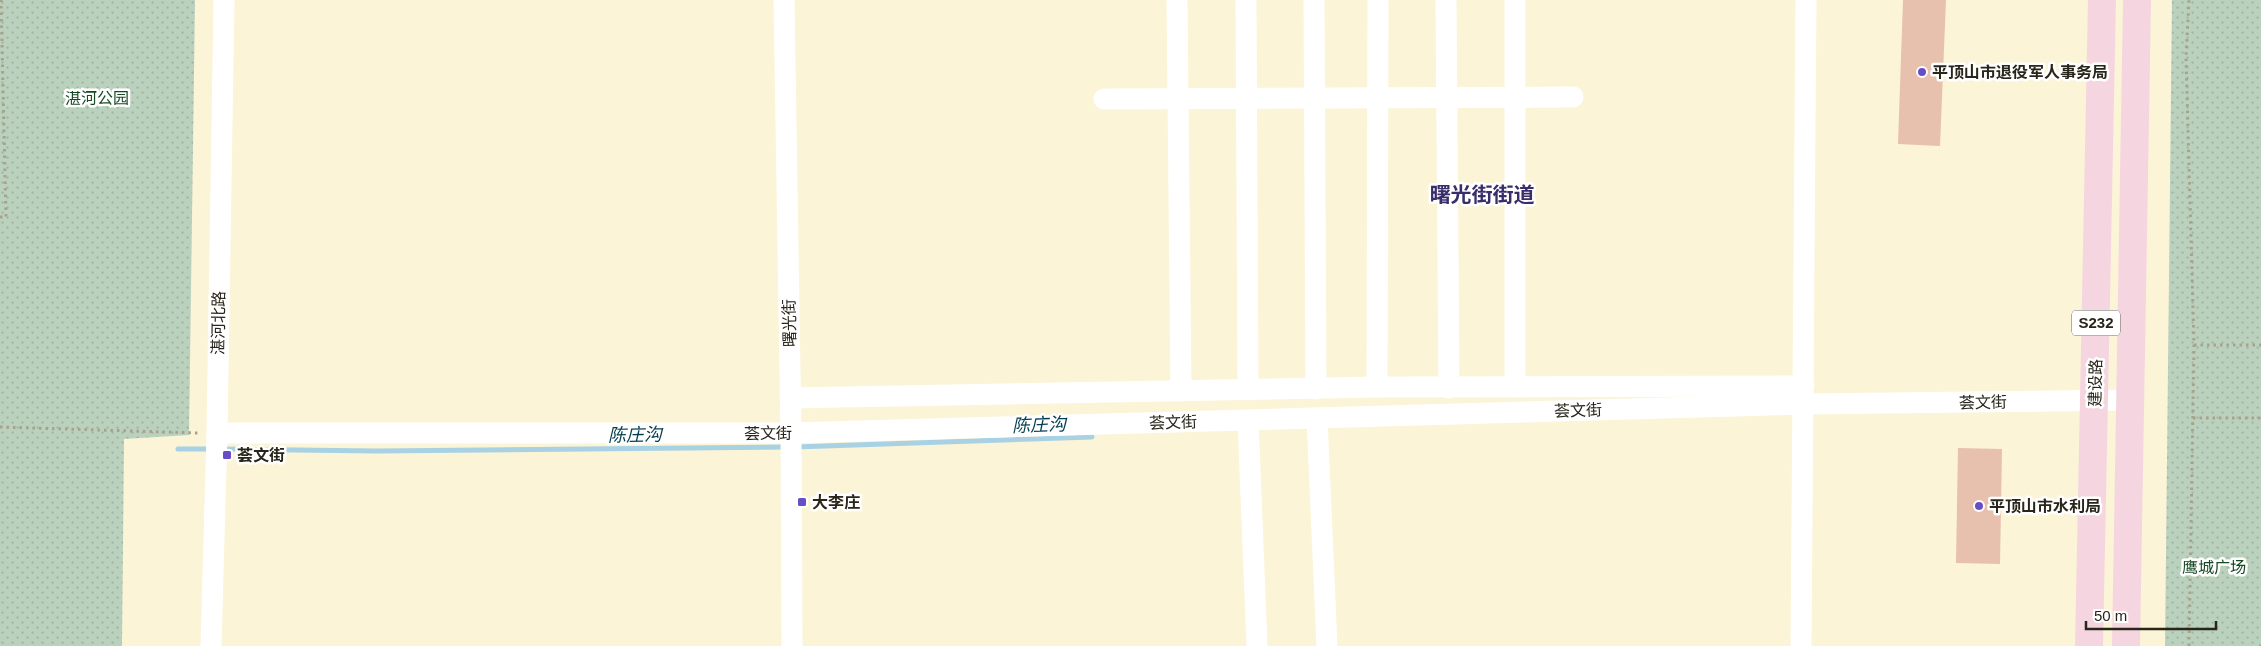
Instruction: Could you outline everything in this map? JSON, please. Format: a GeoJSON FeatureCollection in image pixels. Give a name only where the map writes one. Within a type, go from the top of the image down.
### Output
{"type":"FeatureCollection","features":[{"type":"Feature","properties":{"kind":"main road","name":"建设路"},"geometry":{"type":"LineString","coordinates":[[2089,646],[2102,0]]}},
{"type":"Feature","properties":{"kind":"main road","name":"S232"},"geometry":{"type":"LineString","coordinates":[[2126,646],[2137,0]]}},
{"type":"Feature","properties":{"kind":"street","name":"湛河北路"},"geometry":{"type":"LineString","coordinates":[[211,646],[224,0]]}},
{"type":"Feature","properties":{"kind":"street","name":"曙光街"},"geometry":{"type":"LineString","coordinates":[[784,0],[792,646]]}},
{"type":"Feature","properties":{"kind":"street"},"geometry":{"type":"LineString","coordinates":[[1177,0],[1181,391]]}},
{"type":"Feature","properties":{"kind":"street"},"geometry":{"type":"LineString","coordinates":[[1246,0],[1245,99],[1248,390]]}},
{"type":"Feature","properties":{"kind":"street"},"geometry":{"type":"LineString","coordinates":[[1314,0],[1316,389]]}},
{"type":"Feature","properties":{"kind":"street"},"geometry":{"type":"LineString","coordinates":[[1377,387],[1378,0]]}},
{"type":"Feature","properties":{"kind":"street"},"geometry":{"type":"LineString","coordinates":[[1446,0],[1449,388]]}},
{"type":"Feature","properties":{"kind":"street"},"geometry":{"type":"LineString","coordinates":[[1515,0],[1515,387]]}},
{"type":"Feature","properties":{"kind":"street"},"geometry":{"type":"LineString","coordinates":[[1801,646],[1806,0]]}},
{"type":"Feature","properties":{"kind":"street"},"geometry":{"type":"LineString","coordinates":[[1104,99],[1573,97]]}},
{"type":"Feature","properties":{"kind":"street"},"geometry":{"type":"LineString","coordinates":[[790,398],[1377,387],[1515,387],[1804,395]]}},
{"type":"Feature","properties":{"kind":"street","name":"荟文街"},"geometry":{"type":"LineString","coordinates":[[216,446],[791,445],[1248,420],[1804,395],[2094,401],[2129,400]]}},
{"type":"Feature","properties":{"kind":"street"},"geometry":{"type":"LineString","coordinates":[[1316,418],[1327,646]]}},
{"type":"Feature","properties":{"kind":"street"},"geometry":{"type":"LineString","coordinates":[[1248,420],[1257,646]]}},
{"type":"Feature","properties":{"kind":"path"},"geometry":{"type":"LineString","coordinates":[[0,217],[6,217],[1,0]]}},
{"type":"Feature","properties":{"kind":"path"},"geometry":{"type":"LineString","coordinates":[[2189,0],[2186,57],[2194,346],[2189,646]]}},
{"type":"Feature","properties":{"kind":"path"},"geometry":{"type":"LineString","coordinates":[[2194,346],[2261,345]]}},
{"type":"Feature","properties":{"kind":"path"},"geometry":{"type":"LineString","coordinates":[[2193,418],[2261,418]]}},
{"type":"Feature","properties":{"kind":"path"},"geometry":{"type":"LineString","coordinates":[[0,427],[216,446]]}},
{"type":"Feature","properties":{"kind":"green space","name":"湛河公园"},"geometry":{"type":"Polygon","coordinates":[[[0,0],[195,0],[189,435],[124,439],[122,646],[0,646],[0,0]]]}},
{"type":"Feature","properties":{"kind":"green space","name":"鹰城广场"},"geometry":{"type":"Polygon","coordinates":[[[2172,0],[2261,0],[2261,646],[2165,646],[2172,0]]]}},
{"type":"Feature","properties":{"kind":"building","name":"平顶山市退役军人事务局"},"geometry":{"type":"Polygon","coordinates":[[[1903,0],[1946,0],[1940,146],[1898,144],[1903,0]]]}},
{"type":"Feature","properties":{"kind":"building","name":"平顶山市水利局"},"geometry":{"type":"Polygon","coordinates":[[[1958,448],[2002,449],[2000,564],[1956,563],[1958,448]]]}},
{"type":"Feature","properties":{"kind":"waterway","name":"陈庄沟"},"geometry":{"type":"LineString","coordinates":[[795,447],[1092,437]]}},
{"type":"Feature","properties":{"kind":"waterway","name":"陈庄沟"},"geometry":{"type":"LineString","coordinates":[[222,449],[377,451],[786,447]]}},
{"type":"Feature","properties":{"kind":"waterway","name":"陈庄沟"},"geometry":{"type":"LineString","coordinates":[[178,449],[211,449]]}},
{"type":"Feature","properties":{"kind":"place","name":"平顶山市退役军人事务局"},"geometry":{"type":"Point","coordinates":[1922,72]}},
{"type":"Feature","properties":{"kind":"place","name":"荟文街"},"geometry":{"type":"Point","coordinates":[227,455]}},
{"type":"Feature","properties":{"kind":"place","name":"大李庄"},"geometry":{"type":"Point","coordinates":[802,502]}},
{"type":"Feature","properties":{"kind":"place","name":"平顶山市水利局"},"geometry":{"type":"Point","coordinates":[1979,506]}},
{"type":"Feature","properties":{"kind":"district","name":"曙光街街道"},"geometry":{"type":"Point","coordinates":[1482,195]}}]}
